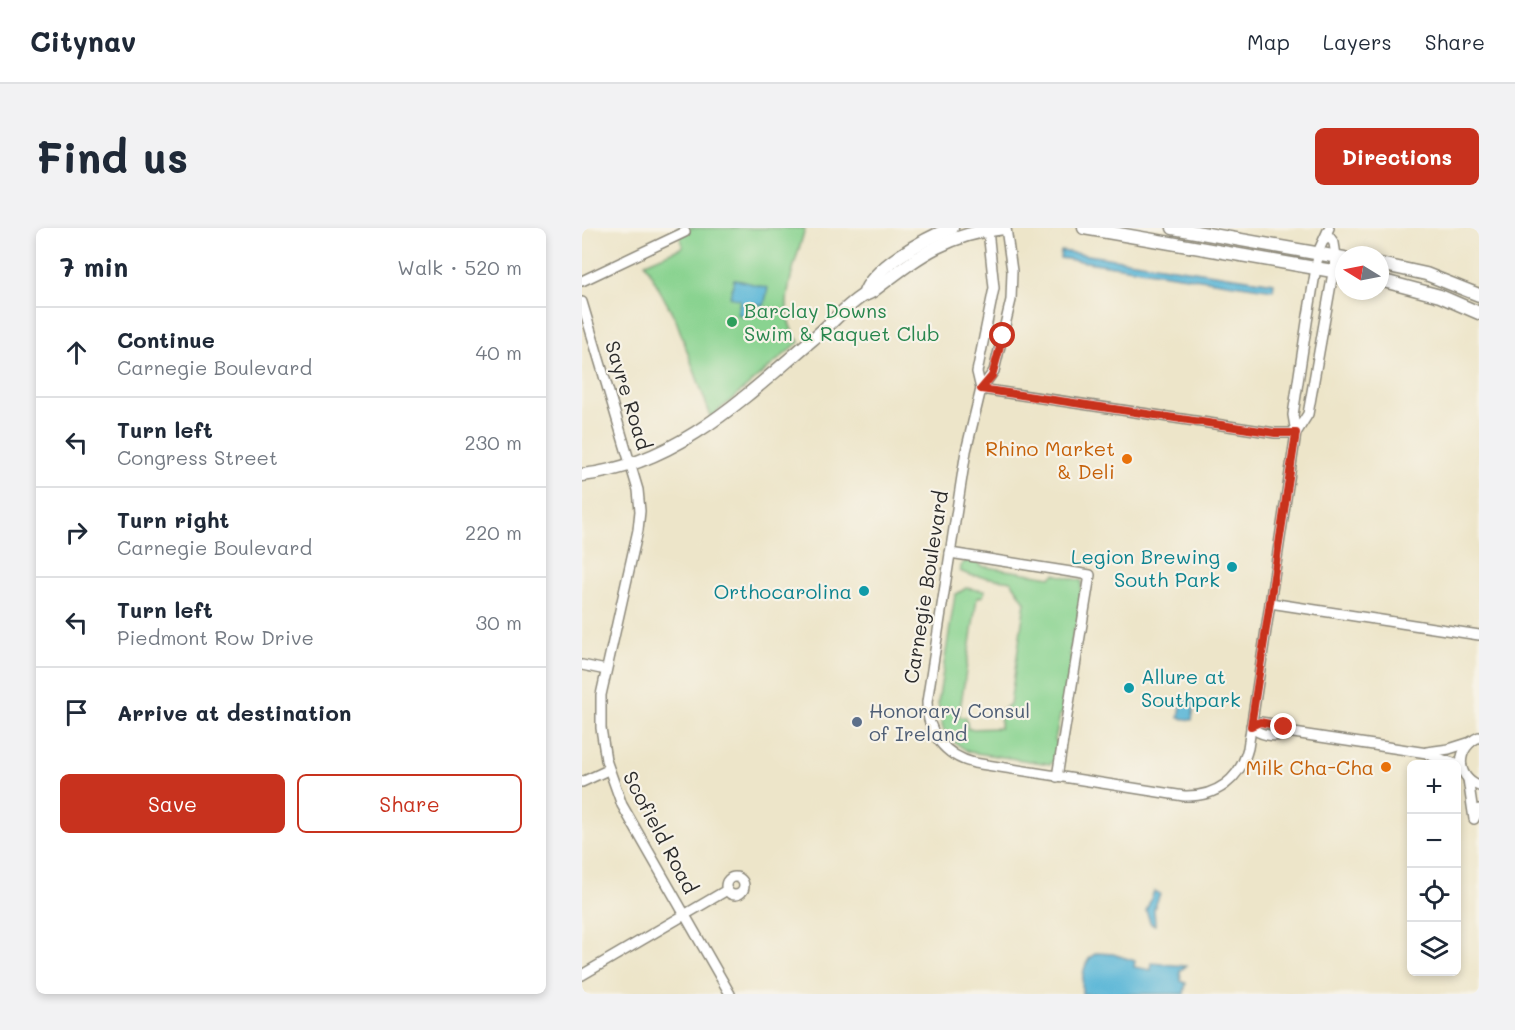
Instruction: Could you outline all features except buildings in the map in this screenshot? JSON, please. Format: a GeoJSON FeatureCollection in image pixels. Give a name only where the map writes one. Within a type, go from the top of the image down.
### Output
{"type":"FeatureCollection","features":[{"type":"Feature","properties":{"kind":"street"},"geometry":{"type":"LineString","coordinates":[[864,295],[871,282],[895,260],[951,228]]}},
{"type":"Feature","properties":{"kind":"street"},"geometry":{"type":"LineString","coordinates":[[582,475],[631,465],[673,447],[703,429],[864,295],[933,247],[959,236],[988,229],[1005,228]]}},
{"type":"Feature","properties":{"kind":"street","name":"Carnegie Boulevard"},"geometry":{"type":"LineString","coordinates":[[1005,228],[1012,271],[1011,300],[994,372],[981,389],[966,451],[927,702],[932,729],[944,748],[964,761],[1184,796],[1203,795],[1224,785],[1239,771],[1247,753],[1296,433],[1293,415],[1315,268],[1322,240],[1328,232],[1335,246]]}},
{"type":"Feature","properties":{"kind":"street"},"geometry":{"type":"LineString","coordinates":[[1084,228],[1335,271]]}},
{"type":"Feature","properties":{"kind":"street"},"geometry":{"type":"LineString","coordinates":[[1173,228],[1335,256]]}},
{"type":"Feature","properties":{"kind":"street","name":"Carnegie Boulevard"},"geometry":{"type":"LineString","coordinates":[[981,389],[977,372],[994,288],[988,229]]}},
{"type":"Feature","properties":{"kind":"street"},"geometry":{"type":"LineString","coordinates":[[582,281],[685,232]]}},
{"type":"Feature","properties":{"kind":"street"},"geometry":{"type":"LineString","coordinates":[[1389,266],[1426,274],[1479,295]]}},
{"type":"Feature","properties":{"kind":"street"},"geometry":{"type":"LineString","coordinates":[[1389,282],[1440,296],[1479,313]]}},
{"type":"Feature","properties":{"kind":"street","name":"Carnegie Boulevard"},"geometry":{"type":"LineString","coordinates":[[1296,433],[1307,417],[1335,286]]}},
{"type":"Feature","properties":{"kind":"street","name":"Sayre Road"},"geometry":{"type":"LineString","coordinates":[[582,302],[631,465]]}},
{"type":"Feature","properties":{"kind":"street"},"geometry":{"type":"LineString","coordinates":[[981,389],[1275,433],[1296,433]]}},
{"type":"Feature","properties":{"kind":"street","name":"Scofield Road"},"geometry":{"type":"LineString","coordinates":[[631,465],[640,499],[640,517],[606,670],[600,714],[608,770],[622,805],[730,994]]}},
{"type":"Feature","properties":{"kind":"street"},"geometry":{"type":"LineString","coordinates":[[950,553],[1090,575],[1058,777]]}},
{"type":"Feature","properties":{"kind":"street"},"geometry":{"type":"LineString","coordinates":[[1270,603],[1479,635]]}},
{"type":"Feature","properties":{"kind":"street"},"geometry":{"type":"LineString","coordinates":[[582,665],[606,670]]}},
{"type":"Feature","properties":{"kind":"street"},"geometry":{"type":"LineString","coordinates":[[1251,726],[1256,732],[1266,734],[1280,736],[1287,732],[1427,753],[1441,760]]}},
{"type":"Feature","properties":{"kind":"street"},"geometry":{"type":"LineString","coordinates":[[1427,753],[1476,738]]}},
{"type":"Feature","properties":{"kind":"street"},"geometry":{"type":"LineString","coordinates":[[1461,760],[1461,755],[1476,738]]}},
{"type":"Feature","properties":{"kind":"street"},"geometry":{"type":"LineString","coordinates":[[582,782],[608,770]]}},
{"type":"Feature","properties":{"kind":"street"},"geometry":{"type":"LineString","coordinates":[[1461,770],[1479,786]]}},
{"type":"Feature","properties":{"kind":"street"},"geometry":{"type":"LineString","coordinates":[[1461,770],[1474,819],[1479,809]]}},
{"type":"Feature","properties":{"kind":"street"},"geometry":{"type":"LineString","coordinates":[[582,975],[727,890]]}},
{"type":"Feature","properties":{"kind":"green space","name":"Barclay Downs Swim & Raquet Club"},"geometry":{"type":"Polygon","coordinates":[[[678,228],[805,228],[792,271],[787,301],[791,329],[799,342],[711,417],[676,320],[645,263],[683,247],[678,228]]]}},
{"type":"Feature","properties":{"kind":"green space"},"geometry":{"type":"Polygon","coordinates":[[[968,561],[978,563],[980,566],[1051,577],[1055,574],[1082,581],[1078,625],[1074,628],[1064,712],[1060,715],[1055,740],[1059,745],[1056,760],[1050,764],[969,752],[954,742],[943,729],[938,703],[955,595],[966,588],[985,591],[983,596],[977,598],[959,717],[966,717],[968,729],[1000,728],[1001,711],[1010,704],[1025,602],[1011,581],[969,575],[960,571],[962,563],[968,561]]]}},
{"type":"Feature","properties":{"kind":"water"},"geometry":{"type":"Polygon","coordinates":[[[1061,251],[1274,283],[1273,290],[1060,258],[1061,251]]]}},
{"type":"Feature","properties":{"kind":"water"},"geometry":{"type":"Polygon","coordinates":[[[734,279],[768,288],[764,306],[753,303],[749,317],[737,314],[740,300],[730,297],[734,279]]]}},
{"type":"Feature","properties":{"kind":"water"},"geometry":{"type":"Polygon","coordinates":[[[1182,699],[1195,701],[1192,720],[1179,718],[1182,699]]]}},
{"type":"Feature","properties":{"kind":"water"},"geometry":{"type":"Polygon","coordinates":[[[1154,891],[1160,894],[1154,909],[1155,925],[1151,924],[1146,911],[1154,891]]]}},
{"type":"Feature","properties":{"kind":"water"},"geometry":{"type":"Polygon","coordinates":[[[1097,953],[1113,954],[1135,961],[1134,967],[1151,970],[1152,963],[1186,966],[1180,971],[1181,981],[1186,983],[1184,994],[1082,994],[1086,965],[1088,960],[1097,953]]]}},
{"type":"Feature","properties":{"kind":"place","name":"Barclay Downs Swim & Raquet Club"},"geometry":{"type":"Point","coordinates":[732,322]}},
{"type":"Feature","properties":{"kind":"place","name":"Rhino Market & Deli"},"geometry":{"type":"Point","coordinates":[1127,459]}},
{"type":"Feature","properties":{"kind":"place","name":"Legion Brewing South Park"},"geometry":{"type":"Point","coordinates":[1232,567]}},
{"type":"Feature","properties":{"kind":"place","name":"Orthocarolina"},"geometry":{"type":"Point","coordinates":[864,591]}},
{"type":"Feature","properties":{"kind":"place","name":"Allure at Southpark"},"geometry":{"type":"Point","coordinates":[1129,688]}},
{"type":"Feature","properties":{"kind":"place","name":"Honorary Consul of Ireland"},"geometry":{"type":"Point","coordinates":[857,722]}},
{"type":"Feature","properties":{"kind":"place","name":"Milk Cha-Cha"},"geometry":{"type":"Point","coordinates":[1386,767]}},
{"type":"Feature","properties":{"kind":"route"},"geometry":{"type":"LineString","coordinates":[[1003,336],[992,376],[981,389],[1000,390],[1275,433],[1296,433],[1251,726],[1260,722],[1284,727]]}}]}
